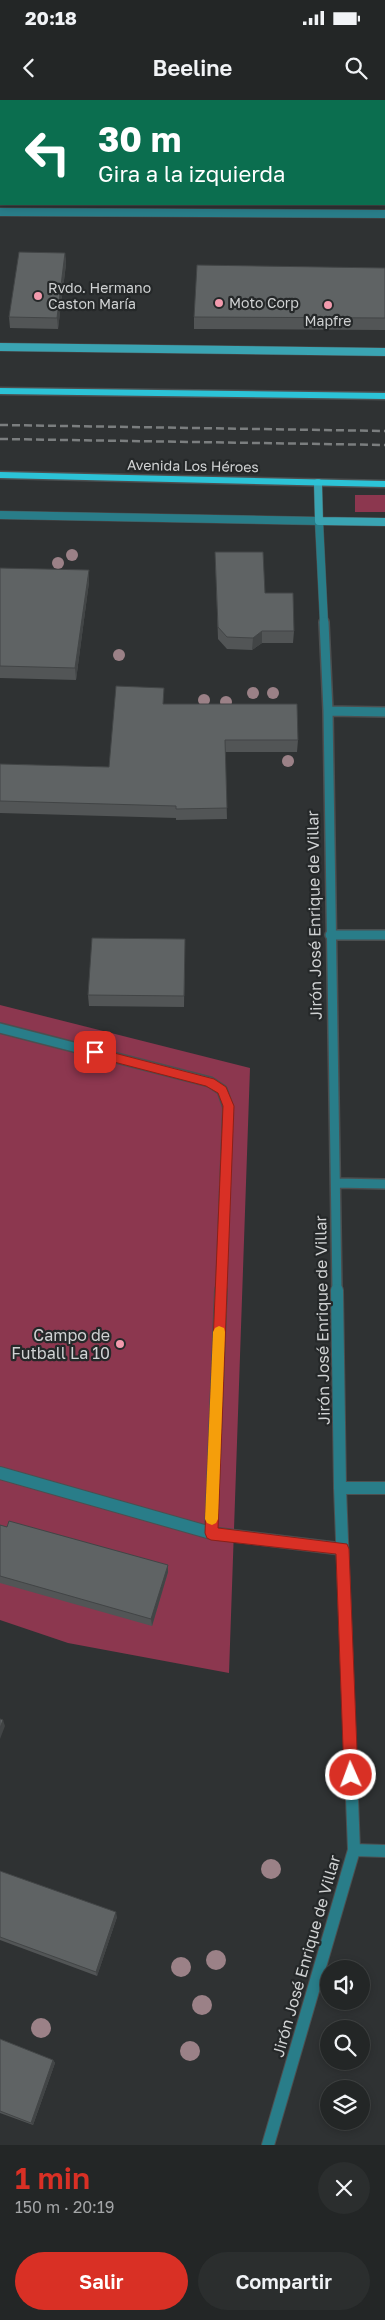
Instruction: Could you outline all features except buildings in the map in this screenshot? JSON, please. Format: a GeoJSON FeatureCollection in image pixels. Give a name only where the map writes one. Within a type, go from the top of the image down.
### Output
{"type":"FeatureCollection","features":[{"type":"Feature","properties":{"kind":"main road"},"geometry":{"type":"LineString","coordinates":[[0,391],[385,396]]}},
{"type":"Feature","properties":{"kind":"main road","name":"Avenida Los Héroes"},"geometry":{"type":"LineString","coordinates":[[0,476],[385,484]]}},
{"type":"Feature","properties":{"kind":"street"},"geometry":{"type":"LineString","coordinates":[[0,212],[385,214]]}},
{"type":"Feature","properties":{"kind":"street"},"geometry":{"type":"LineString","coordinates":[[0,347],[385,352]]}},
{"type":"Feature","properties":{"kind":"street","name":"Jirón José Enrique de Villar"},"geometry":{"type":"LineString","coordinates":[[268,2145],[354,1850],[340,1488],[328,711],[318,483]]}},
{"type":"Feature","properties":{"kind":"street"},"geometry":{"type":"LineString","coordinates":[[0,515],[385,522]]}},
{"type":"Feature","properties":{"kind":"street"},"geometry":{"type":"LineString","coordinates":[[328,711],[385,712]]}},
{"type":"Feature","properties":{"kind":"street"},"geometry":{"type":"LineString","coordinates":[[330,935],[385,935]]}},
{"type":"Feature","properties":{"kind":"street"},"geometry":{"type":"LineString","coordinates":[[0,1028],[210,1082],[222,1090],[228,1106],[211,1533]]}},
{"type":"Feature","properties":{"kind":"street"},"geometry":{"type":"LineString","coordinates":[[336,1183],[385,1184]]}},
{"type":"Feature","properties":{"kind":"street"},"geometry":{"type":"LineString","coordinates":[[0,1473],[211,1533],[342,1549]]}},
{"type":"Feature","properties":{"kind":"street"},"geometry":{"type":"LineString","coordinates":[[340,1488],[385,1488]]}},
{"type":"Feature","properties":{"kind":"street"},"geometry":{"type":"LineString","coordinates":[[354,1850],[385,1851]]}},
{"type":"Feature","properties":{"kind":"shaded area"},"geometry":{"type":"Polygon","coordinates":[[[355,495],[385,495],[385,512],[355,512],[355,495]]]}},
{"type":"Feature","properties":{"kind":"shaded area","name":"Campo de Futball La 10"},"geometry":{"type":"Polygon","coordinates":[[[0,1005],[250,1068],[229,1673],[68,1643],[0,1620],[0,1005]]]}},
{"type":"Feature","properties":{"kind":"railway"},"geometry":{"type":"LineString","coordinates":[[0,425],[385,431]]}},
{"type":"Feature","properties":{"kind":"railway"},"geometry":{"type":"LineString","coordinates":[[0,439],[385,445]]}},
{"type":"Feature","properties":{"kind":"slow traffic"},"geometry":{"type":"LineString","coordinates":[[212,1519],[219,1332]]}},
{"type":"Feature","properties":{"kind":"place","name":"Rvdo. Hermano Caston María"},"geometry":{"type":"Point","coordinates":[38,296]}},
{"type":"Feature","properties":{"kind":"place","name":"Moto Corp"},"geometry":{"type":"Point","coordinates":[219,303]}},
{"type":"Feature","properties":{"kind":"place","name":"Mapfre"},"geometry":{"type":"Point","coordinates":[328,305]}},
{"type":"Feature","properties":{"kind":"place","name":"Campo de Futball La 10"},"geometry":{"type":"Point","coordinates":[120,1344]}},
{"type":"Feature","properties":{"kind":"route"},"geometry":{"type":"LineString","coordinates":[[95,1052],[210,1082],[222,1090],[228,1106],[211,1533],[342,1549],[351,1775]]}}]}
